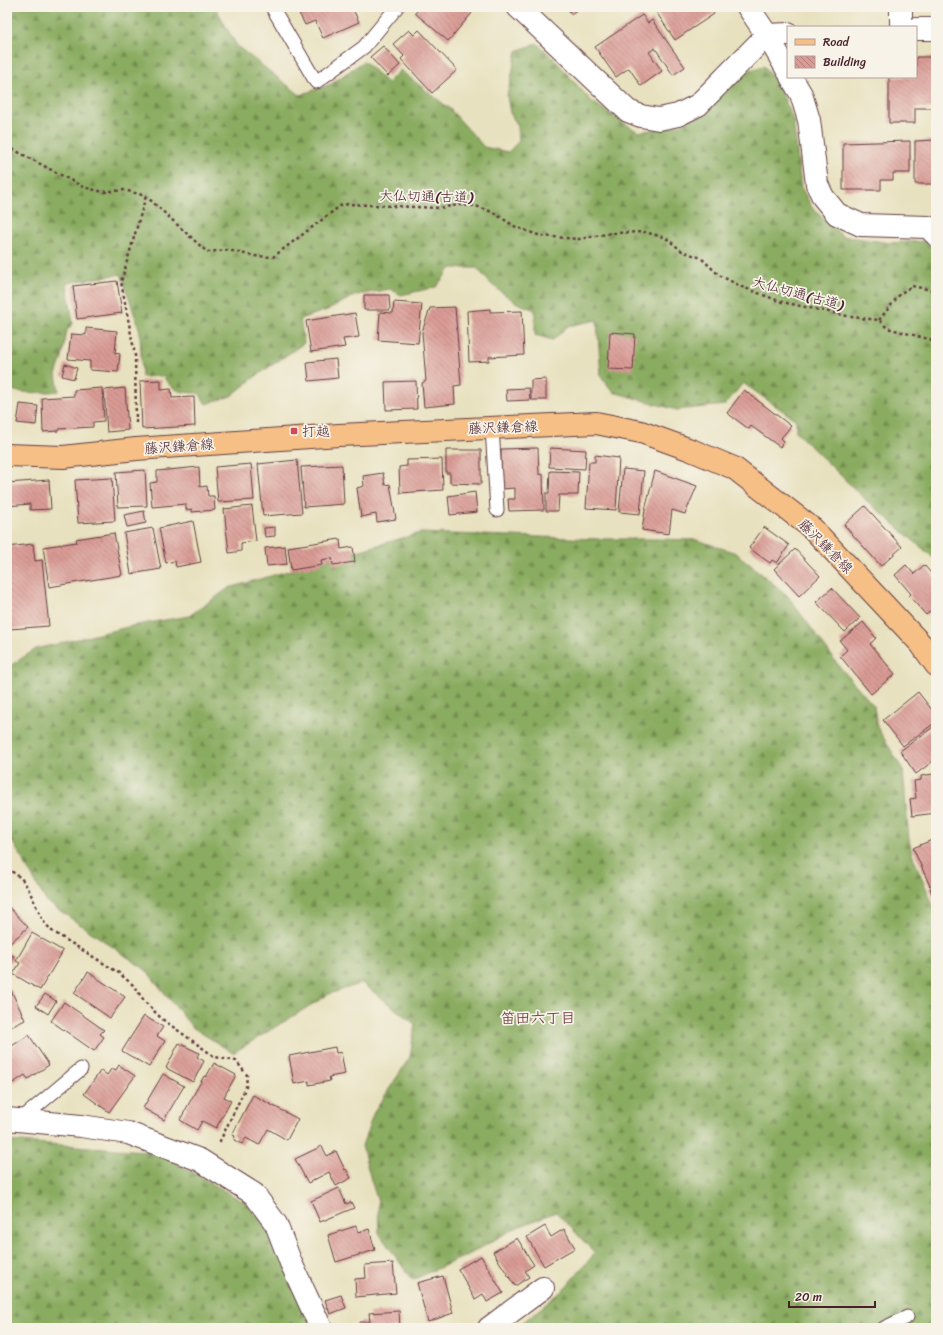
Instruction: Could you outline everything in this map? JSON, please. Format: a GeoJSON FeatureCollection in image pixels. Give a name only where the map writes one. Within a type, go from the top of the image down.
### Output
{"type":"FeatureCollection","features":[{"type":"Feature","properties":{"kind":"main road","name":"藤沢鎌倉線"},"geometry":{"type":"LineString","coordinates":[[7,455],[63,457],[136,449],[339,435],[596,423],[642,432],[734,468],[813,529],[929,649],[936,665]]}},
{"type":"Feature","properties":{"kind":"street"},"geometry":{"type":"LineString","coordinates":[[518,7],[628,111],[641,116],[659,119],[678,114],[698,105],[778,35]]}},
{"type":"Feature","properties":{"kind":"street"},"geometry":{"type":"LineString","coordinates":[[748,7],[778,35],[787,68]]}},
{"type":"Feature","properties":{"kind":"street"},"geometry":{"type":"LineString","coordinates":[[901,7],[901,26]]}},
{"type":"Feature","properties":{"kind":"street"},"geometry":{"type":"LineString","coordinates":[[917,29],[936,29]]}},
{"type":"Feature","properties":{"kind":"street"},"geometry":{"type":"LineString","coordinates":[[792,78],[801,94],[809,120],[817,184],[823,198],[837,214],[861,225],[933,230]]}},
{"type":"Feature","properties":{"kind":"street"},"geometry":{"type":"LineString","coordinates":[[13,1120],[81,1126],[128,1133],[200,1160],[254,1194],[276,1224],[291,1263],[321,1328]]}},
{"type":"Feature","properties":{"kind":"street"},"geometry":{"type":"LineString","coordinates":[[489,1328],[543,1288]]}},
{"type":"Feature","properties":{"kind":"lane"},"geometry":{"type":"LineString","coordinates":[[272,7],[316,82],[364,47],[397,7]]}},
{"type":"Feature","properties":{"kind":"lane"},"geometry":{"type":"LineString","coordinates":[[492,427],[497,510]]}},
{"type":"Feature","properties":{"kind":"lane"},"geometry":{"type":"LineString","coordinates":[[13,1120],[80,1069]]}},
{"type":"Feature","properties":{"kind":"lane"},"geometry":{"type":"LineString","coordinates":[[884,1328],[907,1317]]}},
{"type":"Feature","properties":{"kind":"path","name":"大仏切通(古道)"},"geometry":{"type":"LineString","coordinates":[[7,146],[83,187],[103,192],[124,190],[146,196],[207,252],[228,250],[254,256],[274,257],[340,206],[348,204],[438,208],[459,205],[476,206],[492,212],[516,227],[541,236],[579,239],[612,233],[645,232],[666,238],[682,251],[701,258],[719,275],[742,287],[782,302],[852,317],[879,320],[887,328],[936,341]]}},
{"type":"Feature","properties":{"kind":"path"},"geometry":{"type":"LineString","coordinates":[[136,449],[135,355],[121,282],[146,196]]}},
{"type":"Feature","properties":{"kind":"path"},"geometry":{"type":"LineString","coordinates":[[879,320],[901,293],[912,286],[936,291]]}},
{"type":"Feature","properties":{"kind":"path"},"geometry":{"type":"LineString","coordinates":[[7,868],[21,878],[28,888],[44,921],[52,931],[119,973],[133,985],[145,1002],[162,1019],[215,1057],[236,1061],[247,1075],[246,1087],[232,1119],[208,1164]]}},
{"type":"Feature","properties":{"kind":"green space"},"geometry":{"type":"Polygon","coordinates":[[[7,7],[215,7],[237,46],[300,95],[331,84],[364,61],[387,83],[400,70],[450,109],[484,147],[508,152],[519,141],[518,126],[510,113],[507,96],[517,51],[537,43],[555,60],[591,101],[638,132],[683,124],[747,71],[764,66],[778,85],[793,119],[801,187],[813,209],[842,236],[890,243],[926,241],[936,252],[936,560],[866,500],[796,432],[796,420],[743,383],[725,405],[677,410],[613,392],[601,376],[597,320],[568,326],[553,340],[535,335],[535,310],[515,302],[491,284],[477,268],[451,268],[436,287],[401,295],[390,289],[356,295],[327,310],[300,319],[304,343],[252,379],[231,396],[206,404],[199,393],[188,393],[178,390],[170,385],[163,376],[142,377],[140,331],[121,274],[67,283],[73,324],[67,330],[62,357],[56,375],[59,391],[33,393],[7,389],[7,7]]]}},
{"type":"Feature","properties":{"kind":"green space"},"geometry":{"type":"Polygon","coordinates":[[[420,533],[598,539],[697,540],[736,553],[787,595],[839,666],[874,706],[877,727],[903,770],[909,840],[912,854],[936,912],[936,1328],[516,1328],[562,1291],[595,1253],[556,1212],[515,1228],[470,1254],[412,1280],[379,1233],[378,1202],[362,1146],[373,1114],[410,1057],[415,1024],[362,983],[329,994],[233,1053],[192,1027],[146,970],[46,901],[7,832],[7,668],[36,649],[136,625],[189,616],[229,588],[420,533]]]}},
{"type":"Feature","properties":{"kind":"green space"},"geometry":{"type":"Polygon","coordinates":[[[7,1141],[158,1152],[249,1205],[304,1281],[313,1328],[7,1328],[7,1141]]]}},
{"type":"Feature","properties":{"kind":"building"},"geometry":{"type":"Polygon","coordinates":[[[296,7],[352,7],[359,22],[323,38],[315,21],[305,25],[296,7]]]}},
{"type":"Feature","properties":{"kind":"building"},"geometry":{"type":"Polygon","coordinates":[[[421,7],[470,7],[468,9],[472,13],[448,41],[415,13],[421,7]]]}},
{"type":"Feature","properties":{"kind":"building"},"geometry":{"type":"Polygon","coordinates":[[[567,7],[581,7],[571,14],[567,7]]]}},
{"type":"Feature","properties":{"kind":"building"},"geometry":{"type":"Polygon","coordinates":[[[657,7],[709,7],[714,14],[675,40],[654,9],[657,7]]]}},
{"type":"Feature","properties":{"kind":"building"},"geometry":{"type":"Polygon","coordinates":[[[642,15],[648,23],[652,20],[685,67],[673,75],[655,48],[649,52],[662,71],[641,86],[629,68],[616,77],[595,47],[642,15]]]}},
{"type":"Feature","properties":{"kind":"building"},"geometry":{"type":"Polygon","coordinates":[[[409,30],[414,35],[419,30],[457,70],[432,93],[401,59],[404,56],[393,44],[409,30]]]}},
{"type":"Feature","properties":{"kind":"building"},"geometry":{"type":"Polygon","coordinates":[[[383,46],[400,65],[388,76],[370,57],[383,46]]]}},
{"type":"Feature","properties":{"kind":"building"},"geometry":{"type":"Polygon","coordinates":[[[917,57],[936,57],[936,108],[915,108],[915,123],[889,123],[889,78],[917,78],[917,57]]]}},
{"type":"Feature","properties":{"kind":"building"},"geometry":{"type":"Polygon","coordinates":[[[936,140],[936,184],[915,184],[915,141],[936,140]]]}},
{"type":"Feature","properties":{"kind":"building"},"geometry":{"type":"Polygon","coordinates":[[[910,141],[910,173],[893,173],[893,180],[881,180],[881,190],[843,190],[843,143],[910,141]]]}},
{"type":"Feature","properties":{"kind":"building"},"geometry":{"type":"Polygon","coordinates":[[[117,281],[122,313],[77,319],[73,286],[117,281]]]}},
{"type":"Feature","properties":{"kind":"building"},"geometry":{"type":"Polygon","coordinates":[[[364,295],[389,295],[390,310],[364,310],[364,295]]]}},
{"type":"Feature","properties":{"kind":"building"},"geometry":{"type":"Polygon","coordinates":[[[394,302],[422,304],[418,343],[378,340],[380,312],[393,313],[394,302]]]}},
{"type":"Feature","properties":{"kind":"building"},"geometry":{"type":"Polygon","coordinates":[[[455,307],[461,385],[454,386],[455,404],[424,407],[422,383],[426,381],[422,332],[430,308],[455,307]]]}},
{"type":"Feature","properties":{"kind":"building"},"geometry":{"type":"Polygon","coordinates":[[[490,309],[490,312],[522,311],[524,355],[489,357],[489,361],[469,362],[467,311],[490,309]]]}},
{"type":"Feature","properties":{"kind":"building"},"geometry":{"type":"Polygon","coordinates":[[[355,313],[359,337],[343,339],[345,347],[311,352],[306,321],[355,313]]]}},
{"type":"Feature","properties":{"kind":"building"},"geometry":{"type":"Polygon","coordinates":[[[86,328],[117,331],[115,353],[120,354],[118,372],[90,370],[90,361],[68,359],[71,334],[86,335],[86,328]]]}},
{"type":"Feature","properties":{"kind":"building"},"geometry":{"type":"Polygon","coordinates":[[[610,332],[635,334],[633,370],[608,369],[610,332]]]}},
{"type":"Feature","properties":{"kind":"building"},"geometry":{"type":"Polygon","coordinates":[[[336,359],[338,378],[309,381],[307,362],[336,359]]]}},
{"type":"Feature","properties":{"kind":"building"},"geometry":{"type":"Polygon","coordinates":[[[65,364],[77,368],[74,379],[62,376],[65,364]]]}},
{"type":"Feature","properties":{"kind":"building"},"geometry":{"type":"Polygon","coordinates":[[[546,379],[546,400],[531,400],[531,380],[546,379]]]}},
{"type":"Feature","properties":{"kind":"building"},"geometry":{"type":"Polygon","coordinates":[[[161,380],[161,390],[171,389],[172,398],[194,397],[195,426],[142,429],[140,381],[161,380]]]}},
{"type":"Feature","properties":{"kind":"building"},"geometry":{"type":"Polygon","coordinates":[[[416,381],[417,409],[386,410],[385,382],[416,381]]]}},
{"type":"Feature","properties":{"kind":"building"},"geometry":{"type":"Polygon","coordinates":[[[102,388],[104,421],[93,422],[93,427],[59,429],[58,431],[43,432],[42,398],[74,396],[74,390],[102,388]]]}},
{"type":"Feature","properties":{"kind":"building"},"geometry":{"type":"Polygon","coordinates":[[[125,388],[128,430],[107,432],[104,390],[125,388]]]}},
{"type":"Feature","properties":{"kind":"building"},"geometry":{"type":"Polygon","coordinates":[[[529,388],[530,400],[507,401],[506,389],[529,388]]]}},
{"type":"Feature","properties":{"kind":"building"},"geometry":{"type":"Polygon","coordinates":[[[744,390],[791,426],[781,438],[784,441],[780,447],[751,426],[749,429],[727,413],[744,390]]]}},
{"type":"Feature","properties":{"kind":"building"},"geometry":{"type":"Polygon","coordinates":[[[20,404],[38,406],[36,425],[17,423],[20,404]]]}},
{"type":"Feature","properties":{"kind":"building"},"geometry":{"type":"Polygon","coordinates":[[[538,448],[539,475],[543,474],[544,510],[509,511],[508,499],[515,499],[515,488],[501,489],[501,449],[538,448]]]}},
{"type":"Feature","properties":{"kind":"building"},"geometry":{"type":"Polygon","coordinates":[[[550,448],[586,450],[585,469],[549,467],[550,448]]]}},
{"type":"Feature","properties":{"kind":"building"},"geometry":{"type":"Polygon","coordinates":[[[446,450],[481,450],[481,484],[450,483],[450,473],[446,473],[446,450]]]}},
{"type":"Feature","properties":{"kind":"building"},"geometry":{"type":"Polygon","coordinates":[[[595,455],[619,458],[616,510],[586,508],[589,462],[595,462],[595,455]]]}},
{"type":"Feature","properties":{"kind":"building"},"geometry":{"type":"Polygon","coordinates":[[[442,459],[443,490],[400,493],[399,467],[407,466],[407,460],[442,459]]]}},
{"type":"Feature","properties":{"kind":"building"},"geometry":{"type":"Polygon","coordinates":[[[297,460],[302,513],[263,516],[258,464],[297,460]]]}},
{"type":"Feature","properties":{"kind":"building"},"geometry":{"type":"Polygon","coordinates":[[[251,464],[254,500],[218,502],[215,467],[251,464]]]}},
{"type":"Feature","properties":{"kind":"building"},"geometry":{"type":"Polygon","coordinates":[[[342,465],[344,504],[304,507],[301,467],[342,465]]]}},
{"type":"Feature","properties":{"kind":"building"},"geometry":{"type":"Polygon","coordinates":[[[199,467],[200,487],[207,486],[208,496],[214,496],[215,510],[192,512],[192,509],[186,510],[186,504],[152,507],[150,483],[157,482],[157,471],[199,467]]]}},
{"type":"Feature","properties":{"kind":"building"},"geometry":{"type":"Polygon","coordinates":[[[623,469],[644,471],[640,514],[619,512],[623,469]]]}},
{"type":"Feature","properties":{"kind":"building"},"geometry":{"type":"Polygon","coordinates":[[[145,470],[147,506],[118,507],[116,472],[145,470]]]}},
{"type":"Feature","properties":{"kind":"building"},"geometry":{"type":"Polygon","coordinates":[[[550,471],[579,472],[578,495],[559,495],[558,511],[546,511],[546,493],[549,493],[550,471]]]}},
{"type":"Feature","properties":{"kind":"building"},"geometry":{"type":"Polygon","coordinates":[[[655,471],[697,486],[685,514],[672,510],[669,534],[642,530],[645,510],[655,471]]]}},
{"type":"Feature","properties":{"kind":"building"},"geometry":{"type":"Polygon","coordinates":[[[383,473],[385,485],[390,484],[396,519],[377,522],[376,514],[361,517],[357,488],[364,486],[363,476],[383,473]]]}},
{"type":"Feature","properties":{"kind":"building"},"geometry":{"type":"Polygon","coordinates":[[[112,478],[115,521],[78,523],[75,480],[112,478]]]}},
{"type":"Feature","properties":{"kind":"building"},"geometry":{"type":"Polygon","coordinates":[[[49,480],[51,509],[30,510],[30,504],[7,506],[7,483],[49,480]]]}},
{"type":"Feature","properties":{"kind":"building"},"geometry":{"type":"Polygon","coordinates":[[[475,492],[477,512],[450,515],[448,496],[475,492]]]}},
{"type":"Feature","properties":{"kind":"building"},"geometry":{"type":"Polygon","coordinates":[[[252,506],[256,541],[241,543],[241,551],[229,553],[224,509],[252,506]]]}},
{"type":"Feature","properties":{"kind":"building"},"geometry":{"type":"Polygon","coordinates":[[[865,506],[902,547],[881,566],[844,525],[865,506]]]}},
{"type":"Feature","properties":{"kind":"building"},"geometry":{"type":"Polygon","coordinates":[[[144,511],[146,523],[127,527],[124,515],[144,511]]]}},
{"type":"Feature","properties":{"kind":"building"},"geometry":{"type":"Polygon","coordinates":[[[193,521],[201,562],[176,567],[175,561],[166,563],[159,528],[193,521]]]}},
{"type":"Feature","properties":{"kind":"building"},"geometry":{"type":"Polygon","coordinates":[[[275,527],[275,536],[265,537],[264,528],[275,527]]]}},
{"type":"Feature","properties":{"kind":"building"},"geometry":{"type":"Polygon","coordinates":[[[764,527],[789,545],[777,563],[772,560],[770,563],[749,548],[764,527]]]}},
{"type":"Feature","properties":{"kind":"building"},"geometry":{"type":"Polygon","coordinates":[[[153,528],[161,569],[131,574],[124,533],[153,528]]]}},
{"type":"Feature","properties":{"kind":"building"},"geometry":{"type":"Polygon","coordinates":[[[114,533],[122,575],[49,587],[43,547],[77,542],[76,539],[114,533]]]}},
{"type":"Feature","properties":{"kind":"building"},"geometry":{"type":"Polygon","coordinates":[[[340,539],[341,549],[353,547],[355,562],[333,565],[332,558],[321,560],[322,565],[291,570],[288,547],[340,539]]]}},
{"type":"Feature","properties":{"kind":"building"},"geometry":{"type":"Polygon","coordinates":[[[33,544],[35,561],[42,560],[49,626],[10,629],[7,601],[7,547],[33,544]]]}},
{"type":"Feature","properties":{"kind":"building"},"geometry":{"type":"Polygon","coordinates":[[[285,546],[287,564],[267,566],[265,548],[285,546]]]}},
{"type":"Feature","properties":{"kind":"building"},"geometry":{"type":"Polygon","coordinates":[[[795,549],[820,576],[799,596],[774,569],[795,549]]]}},
{"type":"Feature","properties":{"kind":"building"},"geometry":{"type":"Polygon","coordinates":[[[906,565],[914,574],[924,565],[936,579],[936,606],[926,615],[909,596],[911,594],[895,575],[906,565]]]}},
{"type":"Feature","properties":{"kind":"building"},"geometry":{"type":"Polygon","coordinates":[[[832,588],[860,618],[845,632],[816,602],[832,588]]]}},
{"type":"Feature","properties":{"kind":"building"},"geometry":{"type":"Polygon","coordinates":[[[863,622],[876,638],[870,644],[895,674],[871,694],[840,656],[847,650],[840,641],[863,622]]]}},
{"type":"Feature","properties":{"kind":"building"},"geometry":{"type":"Polygon","coordinates":[[[918,692],[936,715],[936,722],[903,746],[883,720],[918,692]]]}},
{"type":"Feature","properties":{"kind":"building"},"geometry":{"type":"Polygon","coordinates":[[[936,725],[936,759],[916,774],[900,751],[936,725]]]}},
{"type":"Feature","properties":{"kind":"building"},"geometry":{"type":"Polygon","coordinates":[[[933,774],[934,780],[936,780],[936,813],[912,816],[910,799],[916,798],[914,781],[921,780],[921,776],[933,774]]]}},
{"type":"Feature","properties":{"kind":"building"},"geometry":{"type":"Polygon","coordinates":[[[932,840],[936,849],[936,883],[930,886],[913,848],[932,840]]]}},
{"type":"Feature","properties":{"kind":"building"},"geometry":{"type":"Polygon","coordinates":[[[936,886],[936,899],[934,899],[930,888],[936,886]]]}},
{"type":"Feature","properties":{"kind":"building"},"geometry":{"type":"Polygon","coordinates":[[[7,905],[28,927],[7,946],[7,905]]]}},
{"type":"Feature","properties":{"kind":"building"},"geometry":{"type":"Polygon","coordinates":[[[32,933],[63,951],[40,990],[13,974],[20,963],[16,961],[32,933]]]}},
{"type":"Feature","properties":{"kind":"building"},"geometry":{"type":"Polygon","coordinates":[[[7,952],[14,956],[7,967],[7,952]]]}},
{"type":"Feature","properties":{"kind":"building"},"geometry":{"type":"Polygon","coordinates":[[[88,972],[125,997],[110,1018],[74,993],[88,972]]]}},
{"type":"Feature","properties":{"kind":"building"},"geometry":{"type":"Polygon","coordinates":[[[10,988],[25,1020],[7,1029],[7,989],[10,988]]]}},
{"type":"Feature","properties":{"kind":"building"},"geometry":{"type":"Polygon","coordinates":[[[45,994],[56,1001],[48,1014],[36,1006],[45,994]]]}},
{"type":"Feature","properties":{"kind":"building"},"geometry":{"type":"Polygon","coordinates":[[[64,1002],[104,1030],[100,1034],[104,1037],[94,1051],[51,1021],[64,1002]]]}},
{"type":"Feature","properties":{"kind":"building"},"geometry":{"type":"Polygon","coordinates":[[[144,1016],[163,1027],[157,1036],[165,1041],[149,1067],[122,1051],[144,1016]]]}},
{"type":"Feature","properties":{"kind":"building"},"geometry":{"type":"Polygon","coordinates":[[[29,1035],[49,1065],[28,1079],[25,1075],[13,1083],[7,1073],[7,1049],[29,1035]]]}},
{"type":"Feature","properties":{"kind":"building"},"geometry":{"type":"Polygon","coordinates":[[[179,1043],[199,1053],[197,1057],[204,1061],[193,1082],[166,1068],[179,1043]]]}},
{"type":"Feature","properties":{"kind":"building"},"geometry":{"type":"Polygon","coordinates":[[[335,1047],[336,1053],[341,1052],[345,1074],[329,1077],[330,1081],[309,1085],[309,1081],[294,1084],[289,1056],[335,1047]]]}},
{"type":"Feature","properties":{"kind":"building"},"geometry":{"type":"Polygon","coordinates":[[[214,1063],[236,1075],[224,1097],[231,1101],[216,1128],[202,1121],[197,1130],[180,1120],[204,1076],[206,1077],[214,1063]]]}},
{"type":"Feature","properties":{"kind":"building"},"geometry":{"type":"Polygon","coordinates":[[[119,1065],[135,1076],[109,1112],[84,1094],[101,1070],[107,1075],[112,1068],[116,1070],[119,1065]]]}},
{"type":"Feature","properties":{"kind":"building"},"geometry":{"type":"Polygon","coordinates":[[[163,1074],[184,1086],[164,1120],[143,1108],[163,1074]]]}},
{"type":"Feature","properties":{"kind":"building"},"geometry":{"type":"Polygon","coordinates":[[[253,1095],[298,1119],[287,1140],[268,1129],[259,1145],[246,1138],[242,1144],[234,1140],[235,1136],[232,1135],[253,1095]]]}},
{"type":"Feature","properties":{"kind":"building"},"geometry":{"type":"Polygon","coordinates":[[[322,1146],[327,1156],[336,1151],[345,1170],[346,1169],[351,1178],[336,1186],[329,1172],[308,1183],[295,1159],[322,1146]]]}},
{"type":"Feature","properties":{"kind":"building"},"geometry":{"type":"Polygon","coordinates":[[[339,1188],[346,1204],[351,1202],[354,1208],[320,1222],[311,1201],[339,1188]]]}},
{"type":"Feature","properties":{"kind":"building"},"geometry":{"type":"Polygon","coordinates":[[[356,1226],[358,1233],[369,1229],[375,1250],[336,1262],[328,1235],[356,1226]]]}},
{"type":"Feature","properties":{"kind":"building"},"geometry":{"type":"Polygon","coordinates":[[[545,1226],[551,1237],[564,1229],[575,1248],[544,1266],[527,1237],[545,1226]]]}},
{"type":"Feature","properties":{"kind":"building"},"geometry":{"type":"Polygon","coordinates":[[[517,1238],[534,1265],[525,1271],[529,1277],[515,1286],[493,1252],[517,1238]]]}},
{"type":"Feature","properties":{"kind":"building"},"geometry":{"type":"Polygon","coordinates":[[[481,1256],[503,1293],[487,1302],[483,1294],[475,1299],[458,1269],[481,1256]]]}},
{"type":"Feature","properties":{"kind":"building"},"geometry":{"type":"Polygon","coordinates":[[[393,1263],[396,1293],[356,1297],[355,1279],[366,1278],[365,1265],[393,1263]]]}},
{"type":"Feature","properties":{"kind":"building"},"geometry":{"type":"Polygon","coordinates":[[[443,1276],[453,1313],[428,1322],[417,1283],[443,1276]]]}},
{"type":"Feature","properties":{"kind":"building"},"geometry":{"type":"Polygon","coordinates":[[[341,1295],[346,1308],[330,1314],[325,1300],[341,1295]]]}},
{"type":"Feature","properties":{"kind":"building"},"geometry":{"type":"Polygon","coordinates":[[[399,1311],[400,1328],[360,1328],[360,1322],[370,1322],[369,1313],[399,1311]]]}},
{"type":"Feature","properties":{"kind":"place","name":"打越"},"geometry":{"type":"Point","coordinates":[294,431]}},
{"type":"Feature","properties":{"kind":"district","name":"笛田六丁目"},"geometry":{"type":"Point","coordinates":[538,1018]}}]}
